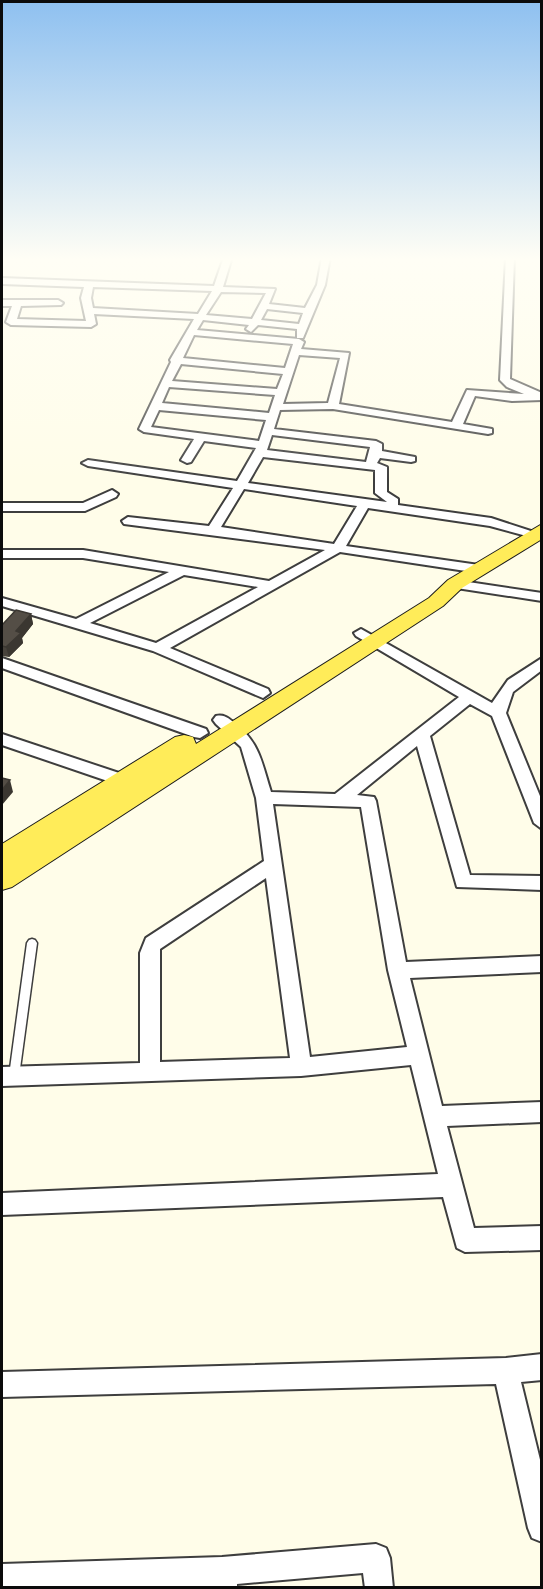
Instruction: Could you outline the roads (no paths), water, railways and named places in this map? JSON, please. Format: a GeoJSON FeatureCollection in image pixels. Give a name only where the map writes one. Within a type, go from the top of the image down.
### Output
{"type":"FeatureCollection","features":[{"type":"Feature","properties":{"kind":"main road"},"geometry":{"type":"LineString","coordinates":[[2,879],[135,784],[200,733],[228,725],[263,693],[436,602],[453,586],[479,568],[538,532]]}},
{"type":"Feature","properties":{"kind":"main road"},"geometry":{"type":"LineString","coordinates":[[2,857],[135,784],[366,637]]}},
{"type":"Feature","properties":{"kind":"street"},"geometry":{"type":"LineString","coordinates":[[247,338],[250,331]]}},
{"type":"Feature","properties":{"kind":"street"},"geometry":{"type":"LineString","coordinates":[[213,530],[260,449],[283,392],[301,331]]}},
{"type":"Feature","properties":{"kind":"street"},"geometry":{"type":"LineString","coordinates":[[507,331],[505,380],[511,385],[540,396]]}},
{"type":"Feature","properties":{"kind":"street"},"geometry":{"type":"LineString","coordinates":[[333,406],[346,355],[247,338],[191,332],[175,360],[145,430],[201,437],[260,449],[373,459],[411,459]]}},
{"type":"Feature","properties":{"kind":"street"},"geometry":{"type":"LineString","coordinates":[[175,360],[288,371]]}},
{"type":"Feature","properties":{"kind":"street"},"geometry":{"type":"LineString","coordinates":[[164,384],[283,392]]}},
{"type":"Feature","properties":{"kind":"street"},"geometry":{"type":"LineString","coordinates":[[456,426],[472,391],[512,398],[540,396]]}},
{"type":"Feature","properties":{"kind":"street"},"geometry":{"type":"LineString","coordinates":[[155,406],[274,412],[333,406],[488,431]]}},
{"type":"Feature","properties":{"kind":"street"},"geometry":{"type":"LineString","coordinates":[[267,431],[374,444],[378,446],[373,459]]}},
{"type":"Feature","properties":{"kind":"street"},"geometry":{"type":"LineString","coordinates":[[187,460],[201,437]]}},
{"type":"Feature","properties":{"kind":"street"},"geometry":{"type":"LineString","coordinates":[[373,459],[381,467],[381,493],[394,502],[390,507]]}},
{"type":"Feature","properties":{"kind":"street"},"geometry":{"type":"LineString","coordinates":[[88,463],[492,522],[538,532]]}},
{"type":"Feature","properties":{"kind":"street"},"geometry":{"type":"LineString","coordinates":[[2,507],[85,507],[112,494]]}},
{"type":"Feature","properties":{"kind":"street"},"geometry":{"type":"LineString","coordinates":[[158,648],[339,548],[365,503]]}},
{"type":"Feature","properties":{"kind":"street"},"geometry":{"type":"LineString","coordinates":[[128,521],[213,530],[479,568]]}},
{"type":"Feature","properties":{"kind":"street"},"geometry":{"type":"LineString","coordinates":[[2,554],[83,554],[271,585]]}},
{"type":"Feature","properties":{"kind":"street"},"geometry":{"type":"LineString","coordinates":[[78,624],[183,570]]}},
{"type":"Feature","properties":{"kind":"street"},"geometry":{"type":"LineString","coordinates":[[453,586],[542,597]]}},
{"type":"Feature","properties":{"kind":"street"},"geometry":{"type":"LineString","coordinates":[[2,602],[158,648],[263,693]]}},
{"type":"Feature","properties":{"kind":"street"},"geometry":{"type":"LineString","coordinates":[[366,637],[498,713]]}},
{"type":"Feature","properties":{"kind":"street"},"geometry":{"type":"LineString","coordinates":[[2,663],[34,672],[200,733]]}},
{"type":"Feature","properties":{"kind":"street"},"geometry":{"type":"LineString","coordinates":[[540,815],[498,713],[500,698],[508,687],[542,663]]}},
{"type":"Feature","properties":{"kind":"street"},"geometry":{"type":"LineString","coordinates":[[339,800],[470,696]]}},
{"type":"Feature","properties":{"kind":"street"},"geometry":{"type":"LineString","coordinates":[[228,725],[249,746],[264,798],[301,1067]]}},
{"type":"Feature","properties":{"kind":"street"},"geometry":{"type":"LineString","coordinates":[[422,734],[464,882],[542,883]]}},
{"type":"Feature","properties":{"kind":"street"},"geometry":{"type":"LineString","coordinates":[[2,739],[135,784]]}},
{"type":"Feature","properties":{"kind":"street"},"geometry":{"type":"LineString","coordinates":[[264,798],[368,801],[398,969],[465,1240],[542,1238]]}},
{"type":"Feature","properties":{"kind":"street"},"geometry":{"type":"LineString","coordinates":[[150,1070],[149,953],[153,944],[273,864]]}},
{"type":"Feature","properties":{"kind":"street"},"geometry":{"type":"LineString","coordinates":[[398,969],[542,964]]}},
{"type":"Feature","properties":{"kind":"street"},"geometry":{"type":"LineString","coordinates":[[8,1076],[301,1067],[420,1055]]}},
{"type":"Feature","properties":{"kind":"street"},"geometry":{"type":"LineString","coordinates":[[435,1116],[542,1112]]}},
{"type":"Feature","properties":{"kind":"street"},"geometry":{"type":"LineString","coordinates":[[2,1204],[452,1185]]}},
{"type":"Feature","properties":{"kind":"street"},"geometry":{"type":"LineString","coordinates":[[2,1385],[506,1371],[542,1367]]}},
{"type":"Feature","properties":{"kind":"street"},"geometry":{"type":"LineString","coordinates":[[506,1371],[542,1528]]}},
{"type":"Feature","properties":{"kind":"street"},"geometry":{"type":"LineString","coordinates":[[2,1578],[82,1582],[223,1579],[376,1558],[379,1587]]}},
{"type":"Feature","properties":{"kind":"lane"},"geometry":{"type":"LineString","coordinates":[[8,1076],[32,943]]}}]}
